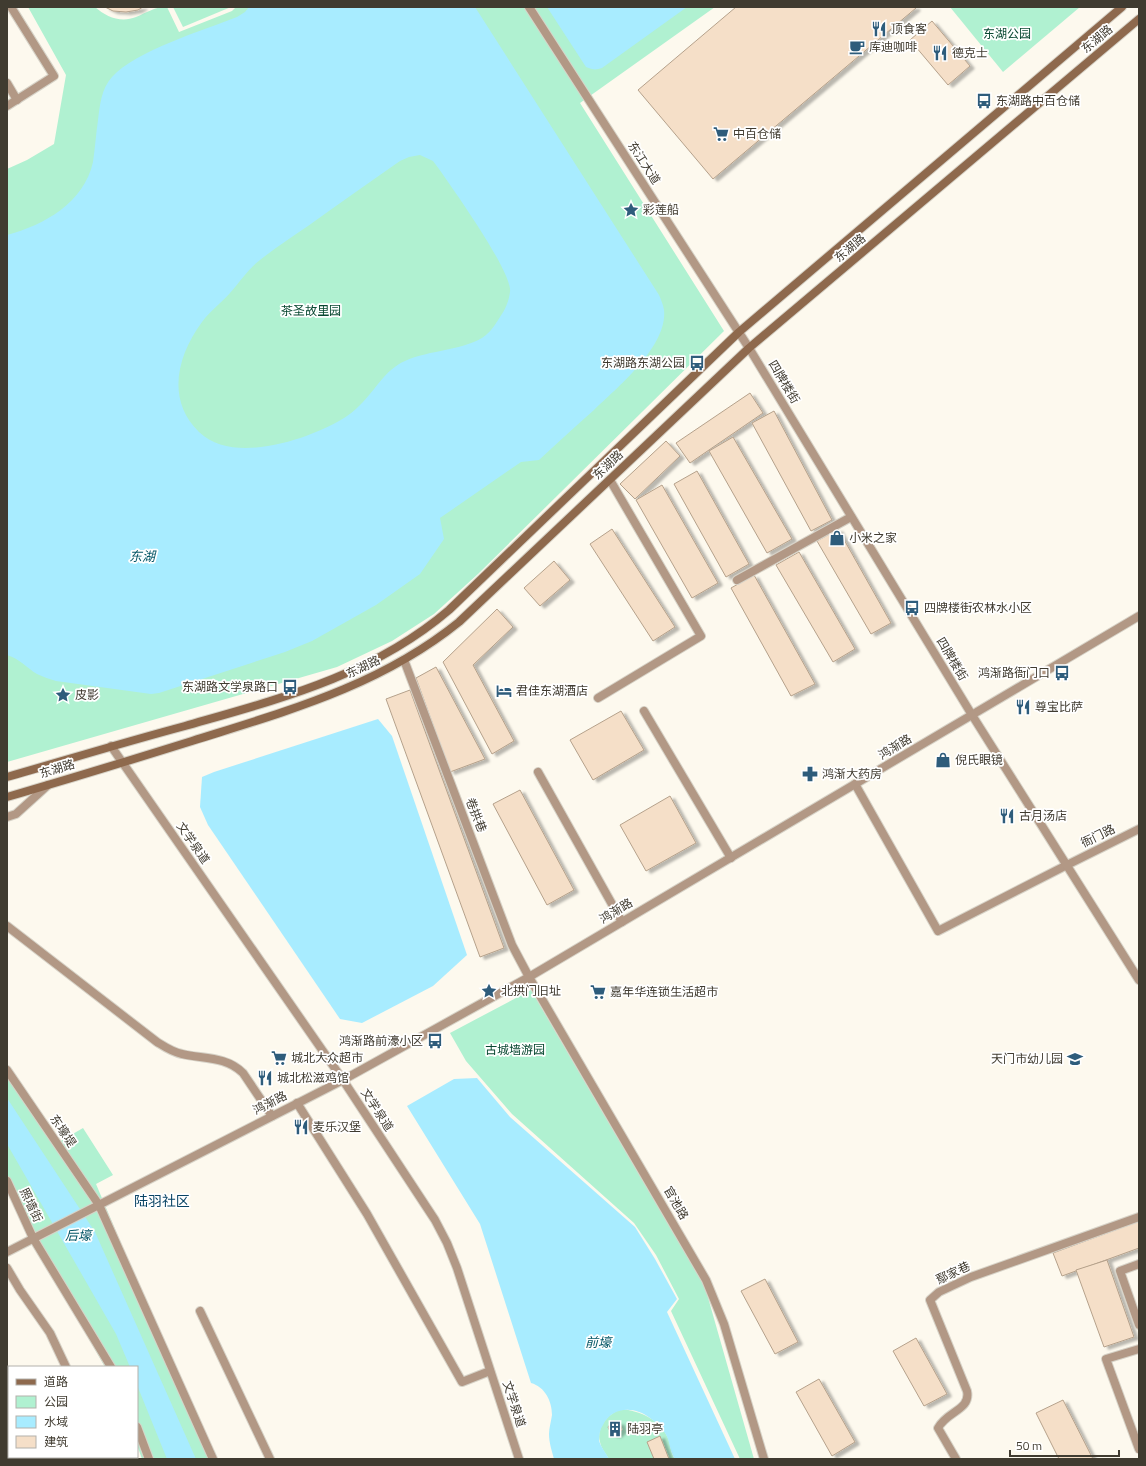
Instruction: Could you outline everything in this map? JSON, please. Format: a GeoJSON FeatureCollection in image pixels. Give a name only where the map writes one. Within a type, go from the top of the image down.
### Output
{"type":"FeatureCollection","features":[{"type":"Feature","properties":{"kind":"main road","name":"东湖路"},"geometry":{"type":"LineString","coordinates":[[10,776],[286,696],[340,676],[369,663],[411,639],[430,626],[739,332],[1122,7]]}},
{"type":"Feature","properties":{"kind":"main road","name":"东湖路"},"geometry":{"type":"LineString","coordinates":[[7,797],[298,707],[352,686],[404,660],[439,638],[459,622],[749,348],[1139,19]]}},
{"type":"Feature","properties":{"kind":"street","name":"东江大道"},"geometry":{"type":"LineString","coordinates":[[530,9],[749,348]]}},
{"type":"Feature","properties":{"kind":"street"},"geometry":{"type":"LineString","coordinates":[[7,106],[54,76],[10,11]]}},
{"type":"Feature","properties":{"kind":"street"},"geometry":{"type":"LineString","coordinates":[[7,83],[18,100]]}},
{"type":"Feature","properties":{"kind":"street","name":"四牌楼街"},"geometry":{"type":"LineString","coordinates":[[749,348],[972,715],[1139,980]]}},
{"type":"Feature","properties":{"kind":"street"},"geometry":{"type":"LineString","coordinates":[[598,698],[702,636],[610,480]]}},
{"type":"Feature","properties":{"kind":"street"},"geometry":{"type":"LineString","coordinates":[[736,580],[851,517]]}},
{"type":"Feature","properties":{"kind":"street","name":"鸿渐路"},"geometry":{"type":"LineString","coordinates":[[33,1238],[343,1080],[529,977],[1139,616]]}},
{"type":"Feature","properties":{"kind":"street","name":"卷拱巷"},"geometry":{"type":"LineString","coordinates":[[404,660],[512,945],[529,977]]}},
{"type":"Feature","properties":{"kind":"street"},"geometry":{"type":"LineString","coordinates":[[644,711],[731,858]]}},
{"type":"Feature","properties":{"kind":"street","name":"文学泉道"},"geometry":{"type":"LineString","coordinates":[[111,746],[343,1080],[435,1220],[447,1243],[457,1268],[519,1459]]}},
{"type":"Feature","properties":{"kind":"street"},"geometry":{"type":"LineString","coordinates":[[538,772],[622,922]]}},
{"type":"Feature","properties":{"kind":"street","name":"衙门路"},"geometry":{"type":"LineString","coordinates":[[855,784],[938,930],[1139,830]]}},
{"type":"Feature","properties":{"kind":"street"},"geometry":{"type":"LineString","coordinates":[[7,817],[16,814],[48,785]]}},
{"type":"Feature","properties":{"kind":"street"},"geometry":{"type":"LineString","coordinates":[[7,926],[157,1042],[170,1050],[182,1054],[222,1060],[237,1067],[243,1073],[272,1116]]}},
{"type":"Feature","properties":{"kind":"street","name":"官池路"},"geometry":{"type":"LineString","coordinates":[[529,977],[706,1280],[724,1324],[764,1459]]}},
{"type":"Feature","properties":{"kind":"street","name":"东壕堤"},"geometry":{"type":"LineString","coordinates":[[7,1070],[97,1206],[212,1459]]}},
{"type":"Feature","properties":{"kind":"street"},"geometry":{"type":"LineString","coordinates":[[297,1103],[367,1214],[462,1382],[490,1371]]}},
{"type":"Feature","properties":{"kind":"street","name":"照墙街"},"geometry":{"type":"LineString","coordinates":[[7,1181],[33,1238],[110,1366]]}},
{"type":"Feature","properties":{"kind":"street","name":"鄢家巷"},"geometry":{"type":"LineString","coordinates":[[956,1459],[938,1428],[942,1422],[967,1403],[967,1390],[930,1300],[940,1292],[971,1277],[1139,1217]]}},
{"type":"Feature","properties":{"kind":"street"},"geometry":{"type":"LineString","coordinates":[[7,1252],[33,1238]]}},
{"type":"Feature","properties":{"kind":"street"},"geometry":{"type":"LineString","coordinates":[[1139,1264],[1120,1271],[1139,1325]]}},
{"type":"Feature","properties":{"kind":"street"},"geometry":{"type":"LineString","coordinates":[[7,1268],[23,1295],[50,1333],[66,1366]]}},
{"type":"Feature","properties":{"kind":"street"},"geometry":{"type":"LineString","coordinates":[[200,1311],[270,1459]]}},
{"type":"Feature","properties":{"kind":"street"},"geometry":{"type":"LineString","coordinates":[[1139,1349],[1106,1359],[1139,1449]]}},
{"type":"Feature","properties":{"kind":"street"},"geometry":{"type":"LineString","coordinates":[[138,1430],[149,1459]]}},
{"type":"Feature","properties":{"kind":"green space","name":"东湖"},"geometry":{"type":"Polygon","coordinates":[[[28,7],[95,7],[104,14],[114,18],[130,19],[155,9],[167,7],[179,32],[232,11],[236,7],[715,7],[580,103],[724,331],[478,574],[434,614],[392,641],[337,667],[7,762],[7,169],[27,160],[54,144],[66,75],[28,7]]]}},
{"type":"Feature","properties":{"kind":"green space"},"geometry":{"type":"Polygon","coordinates":[[[173,7],[231,7],[183,27],[173,7]]]}},
{"type":"Feature","properties":{"kind":"green space","name":"东湖公园"},"geometry":{"type":"Polygon","coordinates":[[[950,7],[1080,7],[1003,72],[950,7]]]}},
{"type":"Feature","properties":{"kind":"green space","name":"古城墙游园"},"geometry":{"type":"Polygon","coordinates":[[[531,990],[705,1287],[754,1459],[740,1459],[671,1311],[679,1299],[656,1255],[634,1223],[512,1114],[466,1061],[450,1033],[531,990]]]}},
{"type":"Feature","properties":{"kind":"green space"},"geometry":{"type":"Polygon","coordinates":[[[7,1065],[59,1142],[83,1128],[113,1175],[96,1184],[175,1371],[215,1459],[142,1459],[138,1448],[138,1366],[104,1366],[42,1257],[7,1188],[7,1065]]]}},
{"type":"Feature","properties":{"kind":"green space"},"geometry":{"type":"Polygon","coordinates":[[[621,1409],[642,1414],[655,1421],[668,1438],[672,1454],[675,1459],[609,1459],[602,1449],[599,1436],[601,1426],[612,1414],[621,1409]]]}},
{"type":"Feature","properties":{"kind":"water","name":"东湖"},"geometry":{"type":"Polygon","coordinates":[[[249,7],[475,7],[659,295],[664,310],[663,324],[658,338],[650,352],[639,365],[594,410],[539,460],[521,462],[440,518],[444,539],[420,574],[376,605],[312,641],[285,652],[159,693],[151,694],[56,681],[37,674],[20,661],[7,655],[7,235],[21,231],[48,218],[72,200],[81,189],[93,162],[99,109],[105,87],[112,77],[123,67],[153,50],[237,17],[245,12],[249,7]],[[420,155],[409,157],[400,161],[260,260],[205,318],[193,335],[186,349],[181,363],[179,378],[179,392],[182,406],[189,419],[199,432],[210,440],[237,448],[251,448],[280,444],[306,436],[333,424],[352,413],[391,370],[405,361],[425,354],[469,344],[478,340],[490,331],[502,314],[508,302],[510,292],[508,282],[493,250],[433,161],[420,155]]]}},
{"type":"Feature","properties":{"kind":"water"},"geometry":{"type":"Polygon","coordinates":[[[547,7],[687,7],[602,68],[591,69],[586,67],[547,7]]]}},
{"type":"Feature","properties":{"kind":"water"},"geometry":{"type":"Polygon","coordinates":[[[378,719],[392,736],[467,955],[433,986],[362,1023],[340,1019],[208,825],[200,807],[202,777],[378,719]]]}},
{"type":"Feature","properties":{"kind":"water","name":"前壕"},"geometry":{"type":"Polygon","coordinates":[[[477,1078],[510,1117],[635,1227],[677,1299],[667,1312],[735,1459],[675,1459],[667,1436],[658,1424],[638,1411],[624,1410],[612,1414],[600,1430],[600,1442],[609,1459],[554,1459],[549,1437],[552,1415],[551,1405],[544,1391],[531,1383],[480,1224],[407,1106],[454,1079],[477,1078]]]}},
{"type":"Feature","properties":{"kind":"water","name":"后壕"},"geometry":{"type":"Polygon","coordinates":[[[7,1098],[95,1232],[196,1459],[167,1459],[138,1387],[138,1366],[130,1366],[116,1334],[7,1144],[7,1098]]]}},
{"type":"Feature","properties":{"kind":"building"},"geometry":{"type":"Polygon","coordinates":[[[105,7],[143,7],[138,10],[126,12],[113,11],[105,7]]]}},
{"type":"Feature","properties":{"kind":"building","name":"中百仓储"},"geometry":{"type":"Polygon","coordinates":[[[736,7],[916,8],[713,179],[638,90],[736,7]]]}},
{"type":"Feature","properties":{"kind":"building","name":"德克士"},"geometry":{"type":"Polygon","coordinates":[[[932,21],[970,66],[948,85],[910,40],[932,21]]]}},
{"type":"Feature","properties":{"kind":"building"},"geometry":{"type":"Polygon","coordinates":[[[750,393],[763,413],[690,463],[676,443],[750,393]]]}},
{"type":"Feature","properties":{"kind":"building"},"geometry":{"type":"Polygon","coordinates":[[[774,411],[832,520],[811,531],[752,423],[774,411]]]}},
{"type":"Feature","properties":{"kind":"building"},"geometry":{"type":"Polygon","coordinates":[[[733,437],[792,539],[767,553],[709,451],[733,437]]]}},
{"type":"Feature","properties":{"kind":"building"},"geometry":{"type":"Polygon","coordinates":[[[666,441],[680,456],[635,499],[620,484],[666,441]]]}},
{"type":"Feature","properties":{"kind":"building"},"geometry":{"type":"Polygon","coordinates":[[[697,471],[749,564],[726,577],[674,484],[697,471]]]}},
{"type":"Feature","properties":{"kind":"building"},"geometry":{"type":"Polygon","coordinates":[[[662,485],[718,583],[692,598],[636,500],[662,485]]]}},
{"type":"Feature","properties":{"kind":"building"},"geometry":{"type":"Polygon","coordinates":[[[612,529],[675,627],[653,641],[590,544],[612,529]]]}},
{"type":"Feature","properties":{"kind":"building"},"geometry":{"type":"Polygon","coordinates":[[[838,529],[891,623],[871,634],[817,541],[838,529]]]}},
{"type":"Feature","properties":{"kind":"building"},"geometry":{"type":"Polygon","coordinates":[[[799,552],[855,649],[833,662],[776,565],[799,552]]]}},
{"type":"Feature","properties":{"kind":"building"},"geometry":{"type":"Polygon","coordinates":[[[554,561],[570,580],[540,606],[524,588],[554,561]]]}},
{"type":"Feature","properties":{"kind":"building"},"geometry":{"type":"Polygon","coordinates":[[[754,575],[815,684],[791,696],[731,588],[754,575]]]}},
{"type":"Feature","properties":{"kind":"building"},"geometry":{"type":"Polygon","coordinates":[[[497,609],[513,627],[473,665],[514,741],[492,754],[443,662],[497,609]]]}},
{"type":"Feature","properties":{"kind":"building"},"geometry":{"type":"Polygon","coordinates":[[[436,667],[485,759],[450,772],[416,678],[436,667]]]}},
{"type":"Feature","properties":{"kind":"building"},"geometry":{"type":"Polygon","coordinates":[[[410,690],[504,948],[480,957],[386,699],[410,690]]]}},
{"type":"Feature","properties":{"kind":"building"},"geometry":{"type":"Polygon","coordinates":[[[621,711],[644,750],[593,780],[570,740],[621,711]]]}},
{"type":"Feature","properties":{"kind":"building"},"geometry":{"type":"Polygon","coordinates":[[[520,790],[574,890],[547,905],[493,804],[520,790]]]}},
{"type":"Feature","properties":{"kind":"building"},"geometry":{"type":"Polygon","coordinates":[[[670,796],[696,843],[646,871],[620,825],[670,796]]]}},
{"type":"Feature","properties":{"kind":"building"},"geometry":{"type":"Polygon","coordinates":[[[1139,1221],[1139,1248],[1062,1276],[1053,1253],[1139,1221]]]}},
{"type":"Feature","properties":{"kind":"building"},"geometry":{"type":"Polygon","coordinates":[[[1107,1260],[1134,1337],[1104,1347],[1076,1270],[1107,1260]]]}},
{"type":"Feature","properties":{"kind":"building"},"geometry":{"type":"Polygon","coordinates":[[[765,1279],[798,1342],[775,1354],[741,1291],[765,1279]]]}},
{"type":"Feature","properties":{"kind":"building"},"geometry":{"type":"Polygon","coordinates":[[[916,1338],[947,1394],[924,1406],[893,1351],[916,1338]]]}},
{"type":"Feature","properties":{"kind":"building"},"geometry":{"type":"Polygon","coordinates":[[[819,1379],[855,1442],[832,1456],[796,1392],[819,1379]]]}},
{"type":"Feature","properties":{"kind":"building"},"geometry":{"type":"Polygon","coordinates":[[[1063,1400],[1093,1459],[1059,1459],[1036,1413],[1063,1400]]]}},
{"type":"Feature","properties":{"kind":"building","name":"陆羽亭"},"geometry":{"type":"Polygon","coordinates":[[[612,1422],[620,1423],[622,1430],[617,1435],[611,1434],[608,1427],[612,1422]]]}},
{"type":"Feature","properties":{"kind":"building"},"geometry":{"type":"Polygon","coordinates":[[[660,1436],[669,1459],[654,1459],[647,1442],[660,1436]]]}},
{"type":"Feature","properties":{"kind":"place","name":"顶食客"},"geometry":{"type":"Point","coordinates":[879,29]}},
{"type":"Feature","properties":{"kind":"place","name":"库迪咖啡"},"geometry":{"type":"Point","coordinates":[857,47]}},
{"type":"Feature","properties":{"kind":"place","name":"德克士"},"geometry":{"type":"Point","coordinates":[940,53]}},
{"type":"Feature","properties":{"kind":"place","name":"东湖路中百仓储"},"geometry":{"type":"Point","coordinates":[984,101]}},
{"type":"Feature","properties":{"kind":"place","name":"中百仓储"},"geometry":{"type":"Point","coordinates":[721,134]}},
{"type":"Feature","properties":{"kind":"place","name":"彩莲船"},"geometry":{"type":"Point","coordinates":[631,210]}},
{"type":"Feature","properties":{"kind":"place","name":"东湖路东湖公园"},"geometry":{"type":"Point","coordinates":[697,363]}},
{"type":"Feature","properties":{"kind":"place","name":"小米之家"},"geometry":{"type":"Point","coordinates":[837,538]}},
{"type":"Feature","properties":{"kind":"place","name":"四牌楼街农林水小区"},"geometry":{"type":"Point","coordinates":[912,608]}},
{"type":"Feature","properties":{"kind":"place","name":"鸿渐路衙门口"},"geometry":{"type":"Point","coordinates":[1062,673]}},
{"type":"Feature","properties":{"kind":"place","name":"东湖路文学泉路口"},"geometry":{"type":"Point","coordinates":[290,687]}},
{"type":"Feature","properties":{"kind":"place","name":"君佳东湖酒店"},"geometry":{"type":"Point","coordinates":[504,691]}},
{"type":"Feature","properties":{"kind":"place","name":"皮影"},"geometry":{"type":"Point","coordinates":[63,695]}},
{"type":"Feature","properties":{"kind":"place","name":"尊宝比萨"},"geometry":{"type":"Point","coordinates":[1023,707]}},
{"type":"Feature","properties":{"kind":"place","name":"倪氏眼镜"},"geometry":{"type":"Point","coordinates":[943,760]}},
{"type":"Feature","properties":{"kind":"place","name":"鸿渐大药房"},"geometry":{"type":"Point","coordinates":[810,774]}},
{"type":"Feature","properties":{"kind":"place","name":"古月汤店"},"geometry":{"type":"Point","coordinates":[1007,816]}},
{"type":"Feature","properties":{"kind":"place","name":"北拱门旧址"},"geometry":{"type":"Point","coordinates":[489,991]}},
{"type":"Feature","properties":{"kind":"place","name":"嘉年华连锁生活超市"},"geometry":{"type":"Point","coordinates":[598,992]}},
{"type":"Feature","properties":{"kind":"place","name":"鸿渐路前濠小区"},"geometry":{"type":"Point","coordinates":[435,1041]}},
{"type":"Feature","properties":{"kind":"place","name":"城北大众超市"},"geometry":{"type":"Point","coordinates":[279,1058]}},
{"type":"Feature","properties":{"kind":"place","name":"天门市幼儿园"},"geometry":{"type":"Point","coordinates":[1075,1059]}},
{"type":"Feature","properties":{"kind":"place","name":"城北松滋鸡馆"},"geometry":{"type":"Point","coordinates":[265,1078]}},
{"type":"Feature","properties":{"kind":"place","name":"麦乐汉堡"},"geometry":{"type":"Point","coordinates":[301,1127]}},
{"type":"Feature","properties":{"kind":"place","name":"陆羽亭"},"geometry":{"type":"Point","coordinates":[615,1429]}},
{"type":"Feature","properties":{"kind":"district","name":"陆羽社区"},"geometry":{"type":"Point","coordinates":[162,1201]}},
{"type":"Feature","properties":{"kind":"park label","name":"茶圣故里园"},"geometry":{"type":"Point","coordinates":[311,311]}}]}
